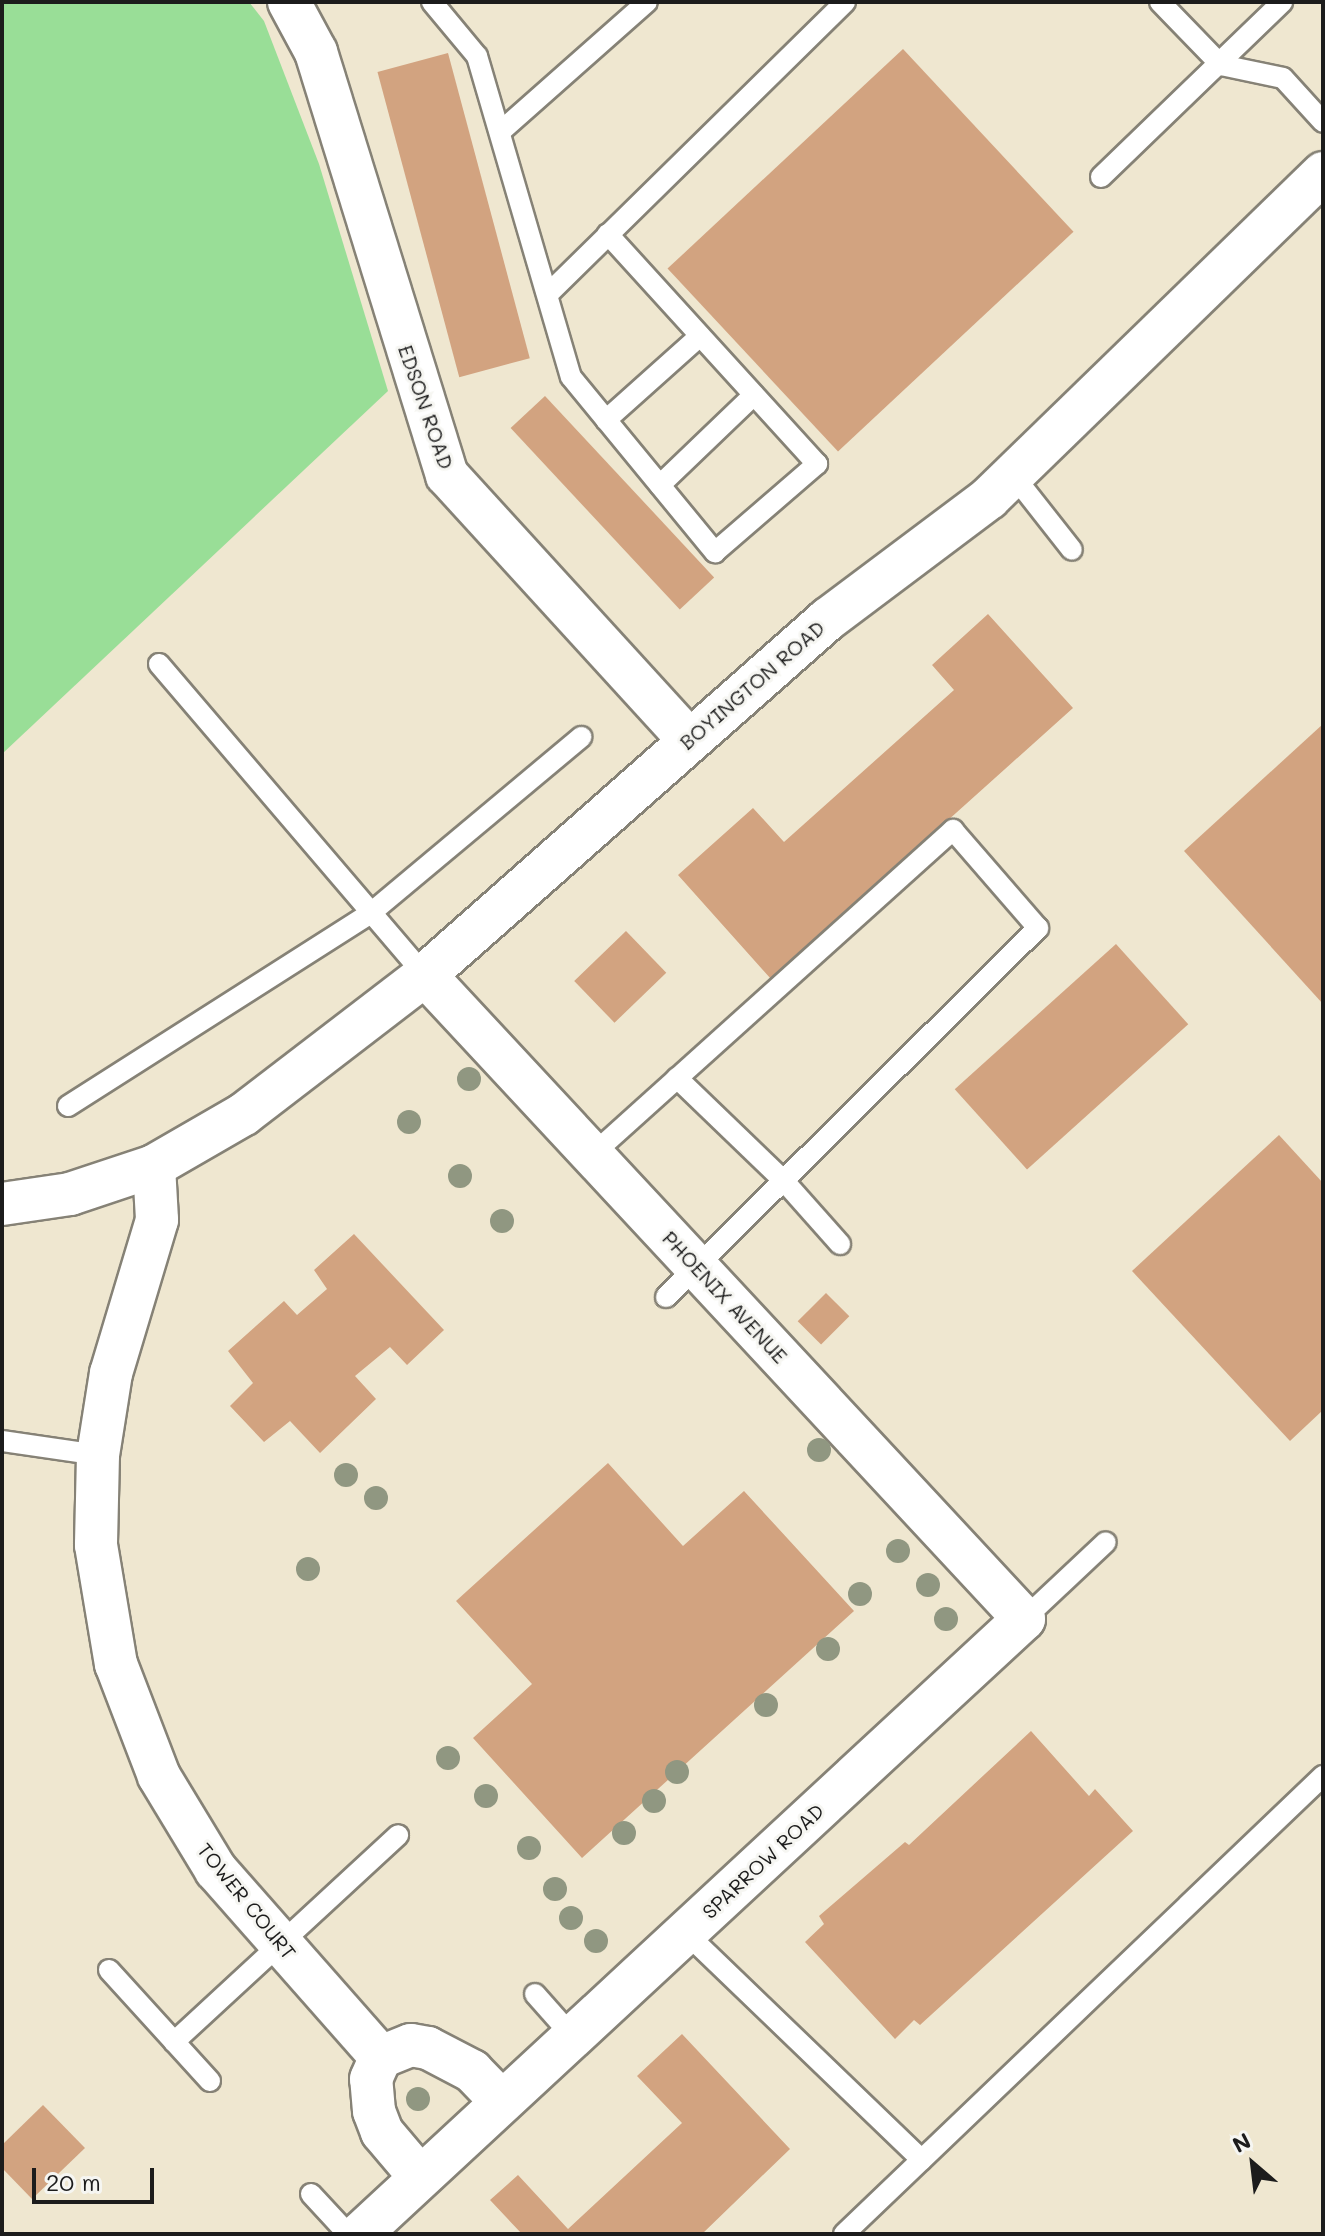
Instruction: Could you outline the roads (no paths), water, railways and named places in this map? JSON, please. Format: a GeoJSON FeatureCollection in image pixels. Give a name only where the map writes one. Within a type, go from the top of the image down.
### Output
{"type":"FeatureCollection","features":[{"type":"Feature","properties":{"kind":"street","name":"EDSON ROAD"},"geometry":{"type":"LineString","coordinates":[[289,2],[316,52],[447,475],[689,740]]}},
{"type":"Feature","properties":{"kind":"street","name":"BOYINGTON ROAD"},"geometry":{"type":"LineString","coordinates":[[2,1204],[70,1194],[154,1166],[244,1114],[425,975],[828,619],[1013,475],[1322,176]]}},
{"type":"Feature","properties":{"kind":"street","name":"PHOENIX AVENUE"},"geometry":{"type":"LineString","coordinates":[[425,975],[1024,1619]]}},
{"type":"Feature","properties":{"kind":"street","name":"TOWER COURT"},"geometry":{"type":"LineString","coordinates":[[154,1166],[157,1220],[111,1373],[98,1455],[96,1545],[105,1613],[137,1724],[159,1776],[216,1870],[381,2057]]}},
{"type":"Feature","properties":{"kind":"street","name":"SPARROW ROAD"},"geometry":{"type":"LineString","coordinates":[[360,2234],[1024,1619]]}},
{"type":"Feature","properties":{"kind":"street"},"geometry":{"type":"LineString","coordinates":[[420,2177],[382,2132],[374,2111],[371,2079],[381,2057],[411,2045],[428,2048],[472,2071],[502,2102]]}},
{"type":"Feature","properties":{"kind":"lane"},"geometry":{"type":"LineString","coordinates":[[432,2],[477,56],[549,293],[571,377],[715,552],[817,464],[608,234]]}},
{"type":"Feature","properties":{"kind":"lane"},"geometry":{"type":"LineString","coordinates":[[500,132],[647,2]]}},
{"type":"Feature","properties":{"kind":"lane"},"geometry":{"type":"LineString","coordinates":[[549,293],[845,2]]}},
{"type":"Feature","properties":{"kind":"lane"},"geometry":{"type":"LineString","coordinates":[[1160,2],[1221,65],[1283,78],[1323,122]]}},
{"type":"Feature","properties":{"kind":"lane"},"geometry":{"type":"LineString","coordinates":[[1101,177],[1221,65],[1282,2]]}},
{"type":"Feature","properties":{"kind":"lane"},"geometry":{"type":"LineString","coordinates":[[606,420],[700,336]]}},
{"type":"Feature","properties":{"kind":"lane"},"geometry":{"type":"LineString","coordinates":[[660,485],[754,395]]}},
{"type":"Feature","properties":{"kind":"lane"},"geometry":{"type":"LineString","coordinates":[[1013,475],[1072,550]]}},
{"type":"Feature","properties":{"kind":"lane"},"geometry":{"type":"LineString","coordinates":[[159,664],[425,975]]}},
{"type":"Feature","properties":{"kind":"lane"},"geometry":{"type":"LineString","coordinates":[[68,1106],[372,912],[581,737]]}},
{"type":"Feature","properties":{"kind":"lane"},"geometry":{"type":"LineString","coordinates":[[592,1155],[953,830],[1038,928],[698,1269],[666,1297]]}},
{"type":"Feature","properties":{"kind":"lane"},"geometry":{"type":"LineString","coordinates":[[677,1078],[785,1182],[840,1244]]}},
{"type":"Feature","properties":{"kind":"lane"},"geometry":{"type":"LineString","coordinates":[[2,1441],[98,1455]]}},
{"type":"Feature","properties":{"kind":"lane"},"geometry":{"type":"LineString","coordinates":[[1024,1619],[1106,1542]]}},
{"type":"Feature","properties":{"kind":"lane"},"geometry":{"type":"LineString","coordinates":[[844,2234],[1323,1776]]}},
{"type":"Feature","properties":{"kind":"lane"},"geometry":{"type":"LineString","coordinates":[[174,2042],[398,1835]]}},
{"type":"Feature","properties":{"kind":"lane"},"geometry":{"type":"LineString","coordinates":[[686,1933],[922,2160]]}},
{"type":"Feature","properties":{"kind":"lane"},"geometry":{"type":"LineString","coordinates":[[109,1970],[210,2081]]}},
{"type":"Feature","properties":{"kind":"lane"},"geometry":{"type":"LineString","coordinates":[[535,1994],[573,2037]]}},
{"type":"Feature","properties":{"kind":"lane"},"geometry":{"type":"LineString","coordinates":[[311,2194],[348,2234]]}}]}
